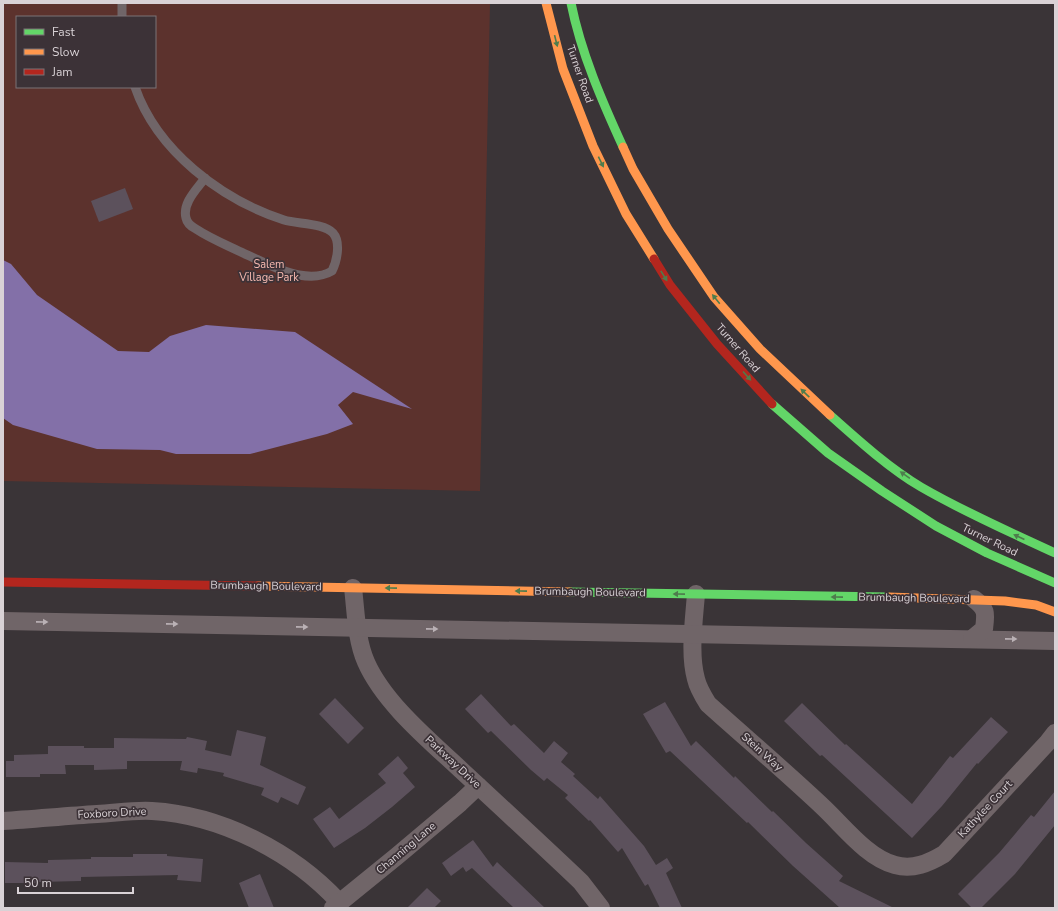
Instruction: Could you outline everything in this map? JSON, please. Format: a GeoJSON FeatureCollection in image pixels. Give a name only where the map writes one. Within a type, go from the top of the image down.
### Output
{"type":"FeatureCollection","features":[{"type":"Feature","properties":{"kind":"main road","name":"Turner Road"},"geometry":{"type":"LineString","coordinates":[[546,3],[563,69],[593,146],[626,214],[670,285],[717,344],[770,403],[828,453],[882,491],[936,526],[987,553],[1055,583]]}},
{"type":"Feature","properties":{"kind":"main road","name":"Turner Road"},"geometry":{"type":"LineString","coordinates":[[571,3],[575,22],[603,103],[633,169],[668,229],[719,303],[760,349],[820,407],[868,449],[920,486],[974,515],[1055,553]]}},
{"type":"Feature","properties":{"kind":"main road","name":"Brumbaugh Boulevard"},"geometry":{"type":"LineString","coordinates":[[3,582],[974,599]]}},
{"type":"Feature","properties":{"kind":"main road"},"geometry":{"type":"LineString","coordinates":[[974,599],[1015,602],[1045,607],[1055,612]]}},
{"type":"Feature","properties":{"kind":"street","name":"Parkway Drive"},"geometry":{"type":"LineString","coordinates":[[353,588],[357,628],[366,661],[374,678],[386,695],[424,735],[581,882],[601,908]]}},
{"type":"Feature","properties":{"kind":"street","name":"Stein Way"},"geometry":{"type":"LineString","coordinates":[[696,594],[693,666],[701,692],[708,704],[819,803],[863,847],[895,866],[905,867]]}},
{"type":"Feature","properties":{"kind":"street","name":"Brumbaugh Boulevard"},"geometry":{"type":"LineString","coordinates":[[972,639],[984,629],[985,615],[982,606],[974,599]]}},
{"type":"Feature","properties":{"kind":"street"},"geometry":{"type":"LineString","coordinates":[[3,621],[1055,641]]}},
{"type":"Feature","properties":{"kind":"street","name":"Kathylee Court"},"geometry":{"type":"LineString","coordinates":[[905,867],[920,866],[932,862],[944,854],[1055,733]]}},
{"type":"Feature","properties":{"kind":"street","name":"Channing Lane"},"geometry":{"type":"LineString","coordinates":[[336,905],[397,856],[478,786]]}},
{"type":"Feature","properties":{"kind":"street","name":"Foxboro Drive"},"geometry":{"type":"LineString","coordinates":[[3,821],[132,810],[154,811],[189,817],[216,824],[243,834],[285,856],[311,875],[328,890],[336,905]]}},
{"type":"Feature","properties":{"kind":"lane"},"geometry":{"type":"LineString","coordinates":[[122,3],[122,16]]}},
{"type":"Feature","properties":{"kind":"lane"},"geometry":{"type":"LineString","coordinates":[[135,88],[148,114],[162,136],[183,160],[229,196],[252,208],[285,220],[325,228],[333,233],[337,246],[336,258],[332,271],[319,276],[299,275],[282,270],[211,238],[195,229],[187,222],[185,208],[205,178]]}},
{"type":"Feature","properties":{"kind":"green space","name":"Salem Village Park"},"geometry":{"type":"Polygon","coordinates":[[[3,3],[490,3],[480,491],[3,481],[3,3]]]}},
{"type":"Feature","properties":{"kind":"shaded area"},"geometry":{"type":"Polygon","coordinates":[[[3,260],[11,264],[37,295],[118,351],[149,352],[170,336],[206,325],[295,332],[412,409],[353,392],[338,405],[353,424],[327,434],[250,454],[176,454],[160,450],[97,449],[13,425],[3,418],[3,260]]]}},
{"type":"Feature","properties":{"kind":"building"},"geometry":{"type":"Polygon","coordinates":[[[125,188],[133,209],[99,222],[91,201],[125,188]]]}},
{"type":"Feature","properties":{"kind":"building"},"geometry":{"type":"Polygon","coordinates":[[[481,694],[511,726],[514,724],[544,753],[554,741],[568,753],[561,762],[575,774],[573,776],[598,799],[600,796],[644,846],[656,865],[667,858],[673,868],[666,873],[682,908],[660,908],[648,884],[645,886],[622,848],[618,852],[590,820],[589,821],[565,798],[568,795],[547,778],[544,781],[491,731],[488,733],[465,709],[481,694]]]}},
{"type":"Feature","properties":{"kind":"building"},"geometry":{"type":"Polygon","coordinates":[[[335,698],[364,728],[348,744],[319,714],[335,698]]]}},
{"type":"Feature","properties":{"kind":"building"},"geometry":{"type":"Polygon","coordinates":[[[665,702],[691,746],[696,741],[734,778],[735,776],[772,812],[773,811],[843,876],[839,881],[894,908],[840,908],[670,751],[666,753],[643,714],[665,702]]]}},
{"type":"Feature","properties":{"kind":"building"},"geometry":{"type":"Polygon","coordinates":[[[802,703],[845,745],[846,744],[912,804],[950,756],[953,758],[991,717],[1008,732],[978,764],[977,763],[942,806],[912,838],[822,755],[820,756],[784,721],[802,703]]]}},
{"type":"Feature","properties":{"kind":"building"},"geometry":{"type":"Polygon","coordinates":[[[237,730],[266,737],[260,765],[306,787],[298,805],[281,797],[278,803],[261,795],[264,788],[223,776],[224,773],[198,768],[197,773],[180,770],[182,761],[127,761],[127,769],[94,770],[94,765],[65,765],[66,774],[40,774],[40,777],[6,777],[6,761],[14,761],[14,755],[48,754],[48,746],[114,748],[114,738],[186,739],[187,737],[207,741],[205,750],[231,756],[237,730]]]}},
{"type":"Feature","properties":{"kind":"building"},"geometry":{"type":"Polygon","coordinates":[[[398,756],[408,768],[403,773],[415,787],[365,828],[334,848],[313,819],[330,807],[339,819],[386,783],[378,774],[398,756]]]}},
{"type":"Feature","properties":{"kind":"building"},"geometry":{"type":"Polygon","coordinates":[[[1055,791],[1055,825],[1015,874],[981,908],[972,908],[958,894],[999,853],[1031,815],[1034,817],[1055,791]]]}},
{"type":"Feature","properties":{"kind":"building"},"geometry":{"type":"Polygon","coordinates":[[[473,840],[493,867],[497,862],[545,908],[514,908],[472,868],[466,872],[463,867],[451,876],[442,863],[473,840]]]}},
{"type":"Feature","properties":{"kind":"building"},"geometry":{"type":"Polygon","coordinates":[[[133,854],[167,854],[167,856],[203,859],[201,882],[177,880],[178,875],[81,877],[81,881],[5,883],[5,862],[48,863],[48,860],[91,859],[91,857],[133,857],[133,854]]]}},
{"type":"Feature","properties":{"kind":"building"},"geometry":{"type":"Polygon","coordinates":[[[260,874],[274,908],[249,908],[239,883],[260,874]]]}},
{"type":"Feature","properties":{"kind":"building"},"geometry":{"type":"Polygon","coordinates":[[[427,888],[441,901],[434,908],[407,908],[427,888]]]}},
{"type":"Feature","properties":{"kind":"traffic: fast"},"geometry":{"type":"LineString","coordinates":[[571,3],[586,58],[623,147]]}},
{"type":"Feature","properties":{"kind":"traffic: fast"},"geometry":{"type":"LineString","coordinates":[[772,404],[828,453],[882,491],[936,526],[987,553],[1055,583]]}},
{"type":"Feature","properties":{"kind":"traffic: fast"},"geometry":{"type":"LineString","coordinates":[[830,415],[863,444],[921,487],[970,513],[1055,553]]}},
{"type":"Feature","properties":{"kind":"traffic: fast"},"geometry":{"type":"LineString","coordinates":[[570,592],[888,597]]}},
{"type":"Feature","properties":{"kind":"traffic: slow"},"geometry":{"type":"LineString","coordinates":[[546,3],[563,69],[593,146],[626,214],[654,259]]}},
{"type":"Feature","properties":{"kind":"traffic: slow"},"geometry":{"type":"LineString","coordinates":[[623,147],[633,169],[668,229],[714,297],[760,349],[830,415]]}},
{"type":"Feature","properties":{"kind":"traffic: slow"},"geometry":{"type":"LineString","coordinates":[[258,586],[570,592]]}},
{"type":"Feature","properties":{"kind":"traffic: slow"},"geometry":{"type":"LineString","coordinates":[[888,597],[1005,601],[1036,605],[1055,612]]}},
{"type":"Feature","properties":{"kind":"traffic: jam"},"geometry":{"type":"LineString","coordinates":[[654,259],[670,285],[717,344],[772,404]]}},
{"type":"Feature","properties":{"kind":"traffic: jam"},"geometry":{"type":"LineString","coordinates":[[3,582],[258,586]]}}]}
